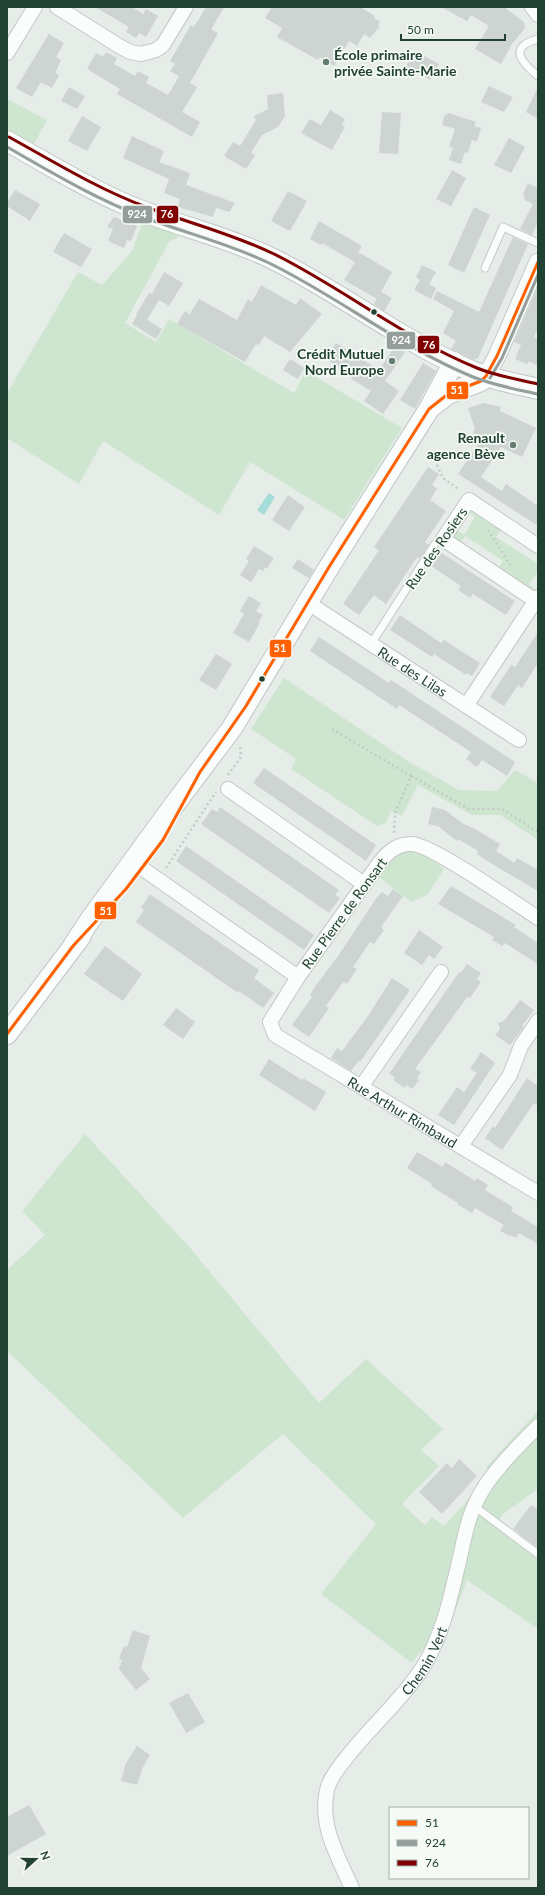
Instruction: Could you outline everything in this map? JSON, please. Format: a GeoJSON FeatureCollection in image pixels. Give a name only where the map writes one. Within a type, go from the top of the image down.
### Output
{"type":"FeatureCollection","features":[{"type":"Feature","properties":{"kind":"main road"},"geometry":{"type":"LineString","coordinates":[[7,141],[80,182],[127,205],[238,244],[273,259],[327,289],[392,329],[454,362],[486,376],[538,389]]}},
{"type":"Feature","properties":{"kind":"main road"},"geometry":{"type":"LineString","coordinates":[[7,1034],[73,946],[144,870],[169,830],[200,772],[232,728],[429,409],[454,362]]}},
{"type":"Feature","properties":{"kind":"main road"},"geometry":{"type":"LineString","coordinates":[[429,409],[448,394],[481,381],[486,376]]}},
{"type":"Feature","properties":{"kind":"street"},"geometry":{"type":"LineString","coordinates":[[7,53],[35,7]]}},
{"type":"Feature","properties":{"kind":"street"},"geometry":{"type":"LineString","coordinates":[[57,7],[119,46],[130,52],[141,54],[156,50],[163,45],[186,7]]}},
{"type":"Feature","properties":{"kind":"street"},"geometry":{"type":"LineString","coordinates":[[532,7],[538,15]]}},
{"type":"Feature","properties":{"kind":"street"},"geometry":{"type":"LineString","coordinates":[[486,376],[497,356],[538,262]]}},
{"type":"Feature","properties":{"kind":"street","name":"Rue des Rosiers"},"geometry":{"type":"LineString","coordinates":[[443,539],[469,500],[538,546]]}},
{"type":"Feature","properties":{"kind":"street"},"geometry":{"type":"LineString","coordinates":[[443,539],[537,599],[466,706]]}},
{"type":"Feature","properties":{"kind":"street","name":"Rue des Lilas"},"geometry":{"type":"LineString","coordinates":[[308,603],[518,740]]}},
{"type":"Feature","properties":{"kind":"street"},"geometry":{"type":"LineString","coordinates":[[224,786],[364,884]]}},
{"type":"Feature","properties":{"kind":"street","name":"Rue Pierre de Ronsart"},"geometry":{"type":"LineString","coordinates":[[271,1026],[272,1017],[298,977],[385,855],[396,847],[411,844],[431,850],[538,918]]}},
{"type":"Feature","properties":{"kind":"street","name":"Rue Pierre de Ronsart"},"geometry":{"type":"LineString","coordinates":[[144,870],[298,977]]}},
{"type":"Feature","properties":{"kind":"street"},"geometry":{"type":"LineString","coordinates":[[361,1087],[441,972]]}},
{"type":"Feature","properties":{"kind":"street"},"geometry":{"type":"LineString","coordinates":[[460,1146],[510,1075],[521,1046],[538,1021]]}},
{"type":"Feature","properties":{"kind":"street","name":"Rue Arthur Rimbaud"},"geometry":{"type":"LineString","coordinates":[[271,1026],[275,1035],[538,1193]]}},
{"type":"Feature","properties":{"kind":"street","name":"Chemin Vert"},"geometry":{"type":"LineString","coordinates":[[352,1888],[327,1829],[325,1811],[328,1788],[332,1778],[346,1759],[411,1684],[427,1659],[435,1642],[449,1599],[474,1506],[488,1481],[538,1426]]}},
{"type":"Feature","properties":{"kind":"lane"},"geometry":{"type":"LineString","coordinates":[[538,39],[526,45],[520,55],[524,65],[538,76]]}},
{"type":"Feature","properties":{"kind":"lane"},"geometry":{"type":"LineString","coordinates":[[485,268],[503,227],[538,243]]}},
{"type":"Feature","properties":{"kind":"lane","name":"Rue des Rosiers"},"geometry":{"type":"LineString","coordinates":[[371,644],[435,544],[443,539]]}},
{"type":"Feature","properties":{"kind":"lane"},"geometry":{"type":"LineString","coordinates":[[474,1506],[538,1554]]}},
{"type":"Feature","properties":{"kind":"path"},"geometry":{"type":"LineString","coordinates":[[144,870],[224,786],[241,756],[242,746],[232,728]]}},
{"type":"Feature","properties":{"kind":"path"},"geometry":{"type":"LineString","coordinates":[[332,729],[469,809],[502,809],[538,832]]}},
{"type":"Feature","properties":{"kind":"path"},"geometry":{"type":"LineString","coordinates":[[396,847],[393,832],[395,813],[411,776]]}},
{"type":"Feature","properties":{"kind":"green space"},"geometry":{"type":"Polygon","coordinates":[[[7,99],[47,120],[34,144],[7,129],[7,99]]]}},
{"type":"Feature","properties":{"kind":"green space"},"geometry":{"type":"Polygon","coordinates":[[[143,221],[180,236],[169,242],[125,323],[156,342],[169,319],[294,393],[306,371],[402,428],[344,520],[250,462],[219,515],[103,441],[79,484],[7,438],[7,393],[78,272],[102,285],[132,251],[143,221]]]}},
{"type":"Feature","properties":{"kind":"green space"},"geometry":{"type":"Polygon","coordinates":[[[474,510],[502,528],[496,537],[538,564],[538,571],[529,585],[536,590],[533,592],[498,569],[503,561],[465,536],[460,544],[452,537],[456,530],[464,535],[475,517],[468,512],[474,510]]]}},
{"type":"Feature","properties":{"kind":"green space"},"geometry":{"type":"Polygon","coordinates":[[[284,678],[411,763],[459,790],[497,791],[515,770],[538,783],[538,840],[500,815],[472,815],[418,785],[402,816],[391,811],[386,823],[377,826],[291,769],[296,759],[251,729],[284,678]]]}},
{"type":"Feature","properties":{"kind":"green space"},"geometry":{"type":"Polygon","coordinates":[[[409,851],[422,853],[444,869],[427,895],[411,902],[377,876],[394,858],[409,851]]]}},
{"type":"Feature","properties":{"kind":"green space"},"geometry":{"type":"Polygon","coordinates":[[[85,1134],[191,1249],[319,1403],[366,1359],[443,1429],[421,1450],[439,1466],[402,1504],[425,1525],[432,1517],[444,1526],[475,1492],[490,1471],[486,1467],[538,1411],[538,1489],[503,1514],[495,1526],[538,1560],[538,1629],[467,1580],[437,1659],[423,1649],[412,1663],[321,1594],[376,1524],[283,1434],[183,1518],[7,1351],[7,1270],[45,1235],[22,1211],[85,1134]]]}},
{"type":"Feature","properties":{"kind":"water"},"geometry":{"type":"Polygon","coordinates":[[[269,493],[275,497],[264,515],[257,510],[269,493]]]}},
{"type":"Feature","properties":{"kind":"building"},"geometry":{"type":"Polygon","coordinates":[[[95,7],[132,7],[143,14],[146,9],[158,16],[146,37],[139,33],[136,38],[126,32],[129,27],[95,7]]]}},
{"type":"Feature","properties":{"kind":"building"},"geometry":{"type":"Polygon","coordinates":[[[206,7],[224,7],[212,28],[212,30],[218,33],[190,83],[197,87],[182,112],[200,122],[192,137],[117,94],[120,89],[87,69],[96,53],[103,57],[106,52],[117,58],[114,64],[135,76],[138,71],[149,77],[146,83],[168,95],[179,76],[170,71],[175,64],[170,61],[191,25],[194,27],[206,7]]]}},
{"type":"Feature","properties":{"kind":"building"},"geometry":{"type":"Polygon","coordinates":[[[272,7],[360,7],[375,16],[374,18],[380,22],[378,25],[380,26],[370,38],[364,34],[357,46],[349,41],[334,66],[320,57],[318,60],[277,37],[282,28],[265,18],[272,7]]]}},
{"type":"Feature","properties":{"kind":"building"},"geometry":{"type":"Polygon","coordinates":[[[441,7],[504,7],[524,22],[525,28],[512,44],[501,64],[475,49],[489,26],[471,15],[467,21],[441,7]]]}},
{"type":"Feature","properties":{"kind":"building"},"geometry":{"type":"Polygon","coordinates":[[[49,34],[64,43],[56,57],[61,60],[55,73],[59,75],[52,88],[41,82],[32,97],[16,88],[49,34]]]}},
{"type":"Feature","properties":{"kind":"building"},"geometry":{"type":"Polygon","coordinates":[[[415,51],[439,64],[430,80],[406,66],[415,51]]]}},
{"type":"Feature","properties":{"kind":"building"},"geometry":{"type":"Polygon","coordinates":[[[489,86],[513,97],[504,112],[481,102],[489,86]]]}},
{"type":"Feature","properties":{"kind":"building"},"geometry":{"type":"Polygon","coordinates":[[[69,87],[85,96],[77,109],[61,101],[69,87]]]}},
{"type":"Feature","properties":{"kind":"building"},"geometry":{"type":"Polygon","coordinates":[[[538,87],[538,119],[526,112],[538,87]]]}},
{"type":"Feature","properties":{"kind":"building"},"geometry":{"type":"Polygon","coordinates":[[[283,93],[285,116],[278,127],[262,135],[251,153],[255,155],[246,169],[224,156],[233,142],[240,146],[256,120],[254,116],[268,109],[267,95],[283,93]]]}},
{"type":"Feature","properties":{"kind":"building"},"geometry":{"type":"Polygon","coordinates":[[[330,110],[345,119],[342,125],[345,127],[332,150],[301,133],[310,119],[321,125],[330,110]]]}},
{"type":"Feature","properties":{"kind":"building"},"geometry":{"type":"Polygon","coordinates":[[[382,112],[401,113],[398,154],[379,153],[382,112]]]}},
{"type":"Feature","properties":{"kind":"building"},"geometry":{"type":"Polygon","coordinates":[[[448,113],[476,122],[474,126],[481,128],[477,141],[472,140],[468,153],[465,152],[461,164],[449,160],[453,148],[449,147],[455,129],[442,125],[445,114],[447,115],[448,113]]]}},
{"type":"Feature","properties":{"kind":"building"},"geometry":{"type":"Polygon","coordinates":[[[82,116],[101,127],[87,151],[68,141],[82,116]]]}},
{"type":"Feature","properties":{"kind":"building"},"geometry":{"type":"Polygon","coordinates":[[[132,136],[164,151],[159,162],[190,173],[186,185],[235,203],[229,212],[216,208],[213,217],[178,207],[180,199],[164,193],[169,179],[123,158],[132,136]]]}},
{"type":"Feature","properties":{"kind":"building"},"geometry":{"type":"Polygon","coordinates":[[[509,138],[525,147],[511,173],[494,165],[509,138]]]}},
{"type":"Feature","properties":{"kind":"building"},"geometry":{"type":"Polygon","coordinates":[[[452,170],[466,178],[451,206],[436,199],[452,170]]]}},
{"type":"Feature","properties":{"kind":"building"},"geometry":{"type":"Polygon","coordinates":[[[528,183],[538,188],[538,222],[532,235],[520,229],[533,204],[525,200],[523,194],[528,183]]]}},
{"type":"Feature","properties":{"kind":"building"},"geometry":{"type":"Polygon","coordinates":[[[15,190],[40,204],[30,221],[7,206],[7,202],[15,190]]]}},
{"type":"Feature","properties":{"kind":"building"},"geometry":{"type":"Polygon","coordinates":[[[288,191],[307,201],[290,231],[271,221],[288,191]]]}},
{"type":"Feature","properties":{"kind":"building"},"geometry":{"type":"Polygon","coordinates":[[[474,207],[490,215],[464,273],[448,265],[474,207]]]}},
{"type":"Feature","properties":{"kind":"building"},"geometry":{"type":"Polygon","coordinates":[[[114,217],[137,226],[131,241],[127,240],[124,248],[108,241],[113,229],[107,227],[114,217]]]}},
{"type":"Feature","properties":{"kind":"building"},"geometry":{"type":"Polygon","coordinates":[[[319,221],[362,246],[358,252],[392,272],[381,292],[392,298],[384,311],[374,304],[377,299],[344,280],[355,262],[322,243],[321,245],[310,239],[319,221]]]}},
{"type":"Feature","properties":{"kind":"building"},"geometry":{"type":"Polygon","coordinates":[[[64,233],[92,249],[81,267],[53,252],[64,233]]]}},
{"type":"Feature","properties":{"kind":"building"},"geometry":{"type":"Polygon","coordinates":[[[513,237],[528,244],[478,358],[474,360],[451,349],[456,341],[443,333],[454,311],[433,299],[437,291],[479,312],[513,237]]]}},
{"type":"Feature","properties":{"kind":"building"},"geometry":{"type":"Polygon","coordinates":[[[422,265],[436,272],[429,284],[436,288],[431,299],[414,290],[420,280],[416,277],[422,265]]]}},
{"type":"Feature","properties":{"kind":"building"},"geometry":{"type":"Polygon","coordinates":[[[164,272],[183,283],[169,306],[159,300],[147,320],[162,329],[156,339],[132,324],[137,315],[136,314],[149,293],[152,294],[164,272]]]}},
{"type":"Feature","properties":{"kind":"building"},"geometry":{"type":"Polygon","coordinates":[[[261,285],[296,305],[300,298],[322,314],[290,352],[264,336],[259,345],[256,344],[245,362],[177,324],[185,311],[190,314],[199,299],[237,320],[248,299],[252,302],[261,285]]]}},
{"type":"Feature","properties":{"kind":"building"},"geometry":{"type":"Polygon","coordinates":[[[538,287],[538,328],[534,337],[538,339],[538,366],[529,361],[527,364],[515,359],[521,345],[514,342],[538,287]]]}},
{"type":"Feature","properties":{"kind":"building"},"geometry":{"type":"Polygon","coordinates":[[[336,343],[379,370],[395,346],[405,352],[385,381],[399,391],[383,414],[364,401],[371,391],[351,379],[352,376],[326,359],[336,343]]]}},
{"type":"Feature","properties":{"kind":"building"},"geometry":{"type":"Polygon","coordinates":[[[290,359],[304,368],[298,379],[283,370],[290,359]]]}},
{"type":"Feature","properties":{"kind":"building"},"geometry":{"type":"Polygon","coordinates":[[[423,363],[436,371],[415,409],[400,400],[423,363]]]}},
{"type":"Feature","properties":{"kind":"building"},"geometry":{"type":"Polygon","coordinates":[[[484,403],[501,407],[500,411],[536,428],[522,457],[501,447],[481,477],[502,491],[506,484],[538,506],[538,526],[458,474],[482,438],[473,434],[475,429],[468,408],[484,403]]]}},
{"type":"Feature","properties":{"kind":"building"},"geometry":{"type":"Polygon","coordinates":[[[428,467],[439,474],[432,485],[437,489],[430,500],[446,511],[425,542],[429,545],[420,559],[417,557],[386,604],[374,595],[359,615],[343,604],[379,550],[374,547],[428,467]]]}},
{"type":"Feature","properties":{"kind":"building"},"geometry":{"type":"Polygon","coordinates":[[[288,495],[305,507],[289,531],[272,520],[288,495]]]}},
{"type":"Feature","properties":{"kind":"building"},"geometry":{"type":"Polygon","coordinates":[[[254,546],[274,558],[263,571],[259,569],[251,582],[240,575],[249,561],[246,559],[254,546]]]}},
{"type":"Feature","properties":{"kind":"building"},"geometry":{"type":"Polygon","coordinates":[[[437,550],[515,601],[506,615],[473,594],[470,598],[458,590],[461,586],[428,564],[437,550]]]}},
{"type":"Feature","properties":{"kind":"building"},"geometry":{"type":"Polygon","coordinates":[[[298,559],[314,570],[309,578],[292,568],[298,559]]]}},
{"type":"Feature","properties":{"kind":"building"},"geometry":{"type":"Polygon","coordinates":[[[249,596],[261,603],[256,611],[263,615],[249,642],[233,633],[244,614],[240,611],[249,596]]]}},
{"type":"Feature","properties":{"kind":"building"},"geometry":{"type":"Polygon","coordinates":[[[400,615],[441,643],[444,640],[480,663],[472,676],[467,673],[466,675],[434,654],[432,657],[390,630],[400,615]]]}},
{"type":"Feature","properties":{"kind":"building"},"geometry":{"type":"Polygon","coordinates":[[[538,632],[538,663],[522,688],[518,685],[504,706],[490,697],[511,665],[515,667],[538,632]]]}},
{"type":"Feature","properties":{"kind":"building"},"geometry":{"type":"Polygon","coordinates":[[[319,637],[389,683],[391,680],[515,762],[507,776],[482,760],[477,767],[466,759],[471,752],[399,705],[397,709],[310,651],[319,637]]]}},
{"type":"Feature","properties":{"kind":"building"},"geometry":{"type":"Polygon","coordinates":[[[216,654],[232,664],[216,690],[199,680],[216,654]]]}},
{"type":"Feature","properties":{"kind":"building"},"geometry":{"type":"Polygon","coordinates":[[[264,768],[376,845],[366,861],[253,783],[264,768]]]}},
{"type":"Feature","properties":{"kind":"building"},"geometry":{"type":"Polygon","coordinates":[[[220,807],[339,890],[335,895],[340,898],[329,913],[201,824],[212,809],[217,812],[220,807]]]}},
{"type":"Feature","properties":{"kind":"building"},"geometry":{"type":"Polygon","coordinates":[[[432,807],[445,810],[462,823],[500,844],[496,851],[514,863],[517,858],[538,870],[538,891],[487,861],[477,854],[478,851],[458,839],[457,841],[438,826],[428,824],[432,807]]]}},
{"type":"Feature","properties":{"kind":"building"},"geometry":{"type":"Polygon","coordinates":[[[186,846],[314,935],[304,950],[176,861],[186,846]]]}},
{"type":"Feature","properties":{"kind":"building"},"geometry":{"type":"Polygon","coordinates":[[[451,886],[516,925],[514,927],[538,943],[538,964],[505,943],[502,946],[492,940],[494,937],[438,904],[451,886]]]}},
{"type":"Feature","properties":{"kind":"building"},"geometry":{"type":"Polygon","coordinates":[[[393,889],[403,896],[381,927],[384,930],[374,944],[370,942],[353,967],[357,969],[347,984],[343,982],[326,1006],[329,1008],[309,1037],[292,1025],[312,997],[310,995],[314,988],[338,956],[377,897],[382,892],[388,896],[393,889]]]}},
{"type":"Feature","properties":{"kind":"building"},"geometry":{"type":"Polygon","coordinates":[[[150,894],[259,970],[254,978],[274,993],[263,1008],[239,991],[238,993],[136,922],[144,910],[141,908],[150,894]]]}},
{"type":"Feature","properties":{"kind":"building"},"geometry":{"type":"Polygon","coordinates":[[[419,930],[443,947],[434,959],[429,955],[422,965],[404,953],[419,930]]]}},
{"type":"Feature","properties":{"kind":"building"},"geometry":{"type":"Polygon","coordinates":[[[105,946],[142,974],[123,1001],[84,974],[105,946]]]}},
{"type":"Feature","properties":{"kind":"building"},"geometry":{"type":"Polygon","coordinates":[[[467,964],[481,973],[477,979],[481,982],[470,998],[468,996],[415,1069],[421,1072],[417,1078],[419,1080],[412,1089],[406,1085],[405,1088],[393,1080],[395,1077],[389,1074],[459,972],[461,973],[467,964]]]}},
{"type":"Feature","properties":{"kind":"building"},"geometry":{"type":"Polygon","coordinates":[[[392,978],[410,990],[360,1062],[358,1061],[351,1071],[331,1058],[337,1048],[342,1051],[368,1016],[392,978]]]}},
{"type":"Feature","properties":{"kind":"building"},"geometry":{"type":"Polygon","coordinates":[[[520,1000],[534,1010],[522,1026],[524,1027],[510,1045],[495,1035],[500,1029],[498,1023],[504,1021],[520,1000]]]}},
{"type":"Feature","properties":{"kind":"building"},"geometry":{"type":"Polygon","coordinates":[[[176,1008],[195,1022],[183,1039],[163,1025],[176,1008]]]}},
{"type":"Feature","properties":{"kind":"building"},"geometry":{"type":"Polygon","coordinates":[[[481,1052],[495,1063],[454,1125],[438,1115],[457,1087],[464,1092],[477,1073],[470,1069],[481,1052]]]}},
{"type":"Feature","properties":{"kind":"building"},"geometry":{"type":"Polygon","coordinates":[[[269,1059],[302,1080],[303,1078],[326,1092],[315,1111],[259,1075],[269,1059]]]}},
{"type":"Feature","properties":{"kind":"building"},"geometry":{"type":"Polygon","coordinates":[[[527,1078],[538,1086],[538,1106],[534,1103],[502,1150],[485,1138],[493,1126],[495,1128],[527,1078]]]}},
{"type":"Feature","properties":{"kind":"building"},"geometry":{"type":"Polygon","coordinates":[[[417,1152],[443,1167],[445,1162],[475,1181],[477,1178],[488,1185],[485,1190],[513,1207],[511,1211],[538,1227],[538,1244],[519,1233],[516,1238],[500,1231],[504,1225],[475,1208],[472,1213],[407,1168],[417,1152]]]}},
{"type":"Feature","properties":{"kind":"building"},"geometry":{"type":"Polygon","coordinates":[[[459,1459],[477,1476],[442,1514],[419,1492],[447,1463],[452,1468],[459,1459]]]}},
{"type":"Feature","properties":{"kind":"building"},"geometry":{"type":"Polygon","coordinates":[[[531,1505],[538,1510],[538,1548],[513,1529],[531,1505]]]}},
{"type":"Feature","properties":{"kind":"building"},"geometry":{"type":"Polygon","coordinates":[[[133,1630],[150,1636],[141,1668],[150,1679],[136,1690],[119,1669],[122,1660],[119,1659],[124,1646],[127,1647],[133,1630]]]}},
{"type":"Feature","properties":{"kind":"building"},"geometry":{"type":"Polygon","coordinates":[[[188,1693],[205,1722],[186,1733],[169,1703],[188,1693]]]}},
{"type":"Feature","properties":{"kind":"building"},"geometry":{"type":"Polygon","coordinates":[[[137,1746],[150,1755],[142,1769],[137,1785],[121,1781],[126,1763],[137,1746]]]}},
{"type":"Feature","properties":{"kind":"building"},"geometry":{"type":"Polygon","coordinates":[[[29,1805],[46,1834],[7,1856],[7,1817],[29,1805]]]}},
{"type":"Feature","properties":{"kind":"transit line","name":"76"},"geometry":{"type":"LineString","coordinates":[[9,137],[76,175],[128,200],[243,240],[274,254],[300,267],[399,328],[450,356],[492,373],[538,384]]}},
{"type":"Feature","properties":{"kind":"transit line","name":"924"},"geometry":{"type":"LineString","coordinates":[[7,147],[73,184],[124,209],[222,244],[269,263],[295,276],[395,337],[446,365],[488,382],[537,394]]}},
{"type":"Feature","properties":{"kind":"transit line","name":"51"},"geometry":{"type":"LineString","coordinates":[[7,1034],[73,946],[126,889],[163,840],[200,772],[246,706],[329,567],[429,409],[448,394],[481,381],[486,376],[497,356],[538,262]]}},
{"type":"Feature","properties":{"kind":"transit line","name":"924"},"geometry":{"type":"LineString","coordinates":[[490,378],[502,358],[538,275]]}},
{"type":"Feature","properties":{"kind":"place","name":"École primaire privée Sainte-Marie"},"geometry":{"type":"Point","coordinates":[326,62]}},
{"type":"Feature","properties":{"kind":"place","name":"Crédit Mutuel Nord Europe"},"geometry":{"type":"Point","coordinates":[392,361]}},
{"type":"Feature","properties":{"kind":"place","name":"Renault agence Bève"},"geometry":{"type":"Point","coordinates":[513,445]}}]}
